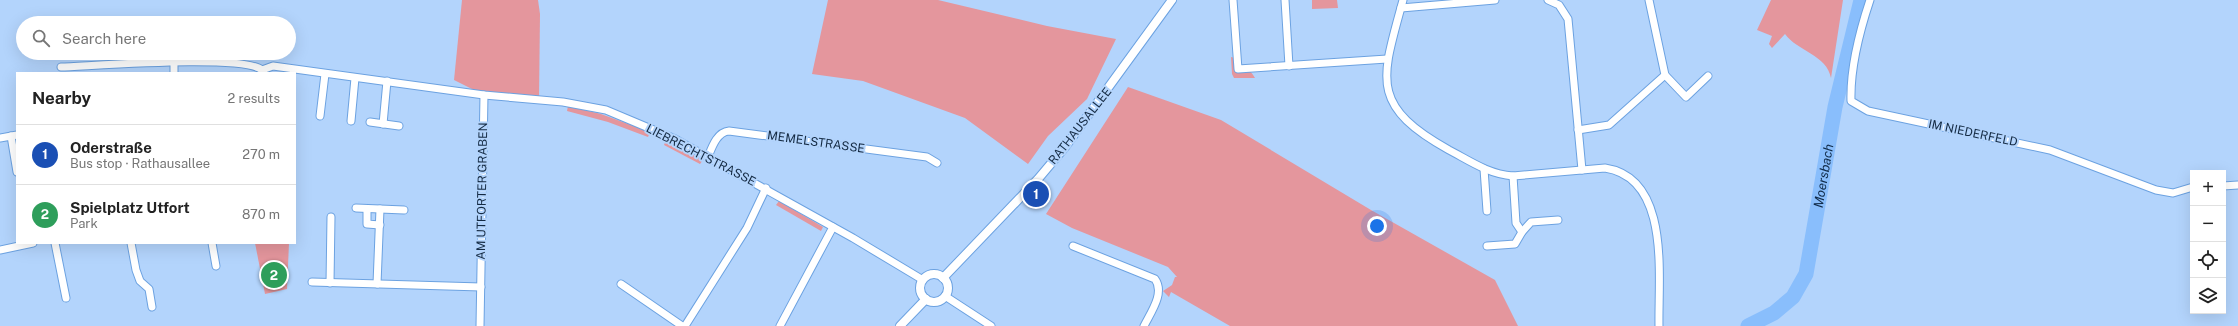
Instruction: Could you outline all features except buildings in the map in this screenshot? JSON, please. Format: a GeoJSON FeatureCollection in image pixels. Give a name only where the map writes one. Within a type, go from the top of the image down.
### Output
{"type":"FeatureCollection","features":[{"type":"Feature","properties":{"kind":"street","name":"RATHAUSALLEE"},"geometry":{"type":"LineString","coordinates":[[943,278],[1034,183],[1064,147],[1172,0]]}},
{"type":"Feature","properties":{"kind":"street"},"geometry":{"type":"LineString","coordinates":[[1233,0],[1238,69],[1387,59]]}},
{"type":"Feature","properties":{"kind":"street"},"geometry":{"type":"LineString","coordinates":[[1285,0],[1289,66]]}},
{"type":"Feature","properties":{"kind":"street"},"geometry":{"type":"LineString","coordinates":[[1403,0],[1387,59],[1389,95],[1395,108],[1429,140],[1484,170],[1498,175],[1513,176],[1605,168],[1618,170],[1632,179],[1645,195],[1652,209],[1657,229],[1659,326]]}},
{"type":"Feature","properties":{"kind":"street"},"geometry":{"type":"LineString","coordinates":[[1401,8],[1495,0]]}},
{"type":"Feature","properties":{"kind":"street"},"geometry":{"type":"LineString","coordinates":[[1548,0],[1559,4],[1568,19],[1582,170]]}},
{"type":"Feature","properties":{"kind":"street"},"geometry":{"type":"LineString","coordinates":[[1649,0],[1665,75],[1686,96],[1708,76]]}},
{"type":"Feature","properties":{"kind":"street","name":"IM NIEDERFELD"},"geometry":{"type":"LineString","coordinates":[[1870,0],[1859,34],[1851,86],[1851,101],[1868,111],[2050,150],[2156,190],[2173,193],[2190,188]]}},
{"type":"Feature","properties":{"kind":"street"},"geometry":{"type":"LineString","coordinates":[[174,63],[174,72]]}},
{"type":"Feature","properties":{"kind":"street","name":"LIEBRECHTSTRASSE"},"geometry":{"type":"LineString","coordinates":[[61,67],[70,70],[107,65],[235,63],[258,66],[261,71],[272,66],[484,95],[563,102],[606,110],[675,139],[766,188],[923,280]]}},
{"type":"Feature","properties":{"kind":"street"},"geometry":{"type":"LineString","coordinates":[[107,65],[108,72]]}},
{"type":"Feature","properties":{"kind":"street"},"geometry":{"type":"LineString","coordinates":[[320,116],[324,74]]}},
{"type":"Feature","properties":{"kind":"street"},"geometry":{"type":"LineString","coordinates":[[1578,130],[1609,125],[1665,75]]}},
{"type":"Feature","properties":{"kind":"street"},"geometry":{"type":"LineString","coordinates":[[351,122],[355,78]]}},
{"type":"Feature","properties":{"kind":"street"},"geometry":{"type":"LineString","coordinates":[[383,124],[387,81]]}},
{"type":"Feature","properties":{"kind":"street","name":"AM UTFORTER GRABEN"},"geometry":{"type":"LineString","coordinates":[[480,326],[484,95]]}},
{"type":"Feature","properties":{"kind":"street"},"geometry":{"type":"LineString","coordinates":[[370,122],[399,126]]}},
{"type":"Feature","properties":{"kind":"street","name":"MEMELSTRASSE"},"geometry":{"type":"LineString","coordinates":[[708,157],[718,137],[724,132],[729,131],[927,157],[937,162]]}},
{"type":"Feature","properties":{"kind":"street"},"geometry":{"type":"LineString","coordinates":[[0,138],[14,136],[16,160]]}},
{"type":"Feature","properties":{"kind":"street"},"geometry":{"type":"LineString","coordinates":[[1484,170],[1487,211]]}},
{"type":"Feature","properties":{"kind":"street"},"geometry":{"type":"LineString","coordinates":[[1513,176],[1516,223],[1522,232]]}},
{"type":"Feature","properties":{"kind":"street"},"geometry":{"type":"LineString","coordinates":[[2226,186],[2238,185]]}},
{"type":"Feature","properties":{"kind":"street"},"geometry":{"type":"LineString","coordinates":[[621,284],[683,326],[747,228],[766,188]]}},
{"type":"Feature","properties":{"kind":"street"},"geometry":{"type":"LineString","coordinates":[[356,208],[404,210]]}},
{"type":"Feature","properties":{"kind":"street"},"geometry":{"type":"LineString","coordinates":[[367,209],[367,224],[380,225]]}},
{"type":"Feature","properties":{"kind":"street"},"geometry":{"type":"LineString","coordinates":[[377,284],[380,209]]}},
{"type":"Feature","properties":{"kind":"street"},"geometry":{"type":"LineString","coordinates":[[330,283],[331,218]]}},
{"type":"Feature","properties":{"kind":"street"},"geometry":{"type":"LineString","coordinates":[[1487,246],[1515,244],[1522,232],[1531,222],[1558,220]]}},
{"type":"Feature","properties":{"kind":"street"},"geometry":{"type":"LineString","coordinates":[[780,326],[833,227]]}},
{"type":"Feature","properties":{"kind":"street"},"geometry":{"type":"LineString","coordinates":[[0,250],[27,244]]}},
{"type":"Feature","properties":{"kind":"street"},"geometry":{"type":"LineString","coordinates":[[55,244],[66,298]]}},
{"type":"Feature","properties":{"kind":"street"},"geometry":{"type":"LineString","coordinates":[[131,244],[136,270],[140,281],[149,289],[152,307]]}},
{"type":"Feature","properties":{"kind":"street"},"geometry":{"type":"LineString","coordinates":[[212,244],[216,266]]}},
{"type":"Feature","properties":{"kind":"street"},"geometry":{"type":"LineString","coordinates":[[1073,246],[1155,279],[1159,285],[1159,292],[1144,326]]}},
{"type":"Feature","properties":{"kind":"street"},"geometry":{"type":"LineString","coordinates":[[937,274],[943,278],[947,284],[945,296],[936,302],[926,299],[920,290],[923,280],[931,275],[937,274]]}},
{"type":"Feature","properties":{"kind":"street"},"geometry":{"type":"LineString","coordinates":[[312,282],[481,287]]}},
{"type":"Feature","properties":{"kind":"street"},"geometry":{"type":"LineString","coordinates":[[945,296],[991,326]]}},
{"type":"Feature","properties":{"kind":"street"},"geometry":{"type":"LineString","coordinates":[[900,326],[926,299]]}},
{"type":"Feature","properties":{"kind":"shaded area"},"geometry":{"type":"Polygon","coordinates":[[[462,0],[538,0],[540,14],[539,100],[484,95],[454,80],[462,0]]]}},
{"type":"Feature","properties":{"kind":"shaded area"},"geometry":{"type":"Polygon","coordinates":[[[828,0],[938,0],[1047,26],[1116,39],[1087,99],[1048,136],[1028,164],[965,118],[863,81],[812,74],[828,0]]]}},
{"type":"Feature","properties":{"kind":"shaded area"},"geometry":{"type":"Polygon","coordinates":[[[1312,0],[1337,0],[1338,8],[1312,9],[1312,0]]]}},
{"type":"Feature","properties":{"kind":"shaded area"},"geometry":{"type":"Polygon","coordinates":[[[1771,0],[1843,0],[1831,78],[1828,70],[1818,58],[1790,40],[1785,34],[1772,48],[1769,44],[1772,36],[1757,30],[1771,0]]]}},
{"type":"Feature","properties":{"kind":"shaded area"},"geometry":{"type":"Polygon","coordinates":[[[1231,57],[1235,58],[1240,64],[1251,72],[1255,78],[1234,78],[1232,74],[1231,57]]]}},
{"type":"Feature","properties":{"kind":"shaded area"},"geometry":{"type":"Polygon","coordinates":[[[1128,87],[1221,120],[1371,210],[1495,280],[1518,326],[1230,326],[1171,292],[1169,297],[1163,291],[1172,285],[1175,277],[1177,277],[1168,267],[1072,228],[1046,214],[1128,87]]]}},
{"type":"Feature","properties":{"kind":"shaded area"},"geometry":{"type":"Polygon","coordinates":[[[568,106],[601,114],[650,132],[648,137],[608,122],[567,111],[568,106]]]}},
{"type":"Feature","properties":{"kind":"shaded area"},"geometry":{"type":"Polygon","coordinates":[[[666,140],[703,160],[700,164],[664,145],[666,140]]]}},
{"type":"Feature","properties":{"kind":"shaded area"},"geometry":{"type":"Polygon","coordinates":[[[779,201],[823,227],[821,231],[776,205],[779,201]]]}},
{"type":"Feature","properties":{"kind":"shaded area"},"geometry":{"type":"Polygon","coordinates":[[[255,244],[289,244],[287,289],[265,294],[255,244]]]}},
{"type":"Feature","properties":{"kind":"waterway","name":"Moersbach"},"geometry":{"type":"LineString","coordinates":[[1748,326],[1774,313],[1793,297],[1806,274],[1835,107],[1861,0]]}},
{"type":"Feature","properties":{"kind":"place","name":"Oderstraße"},"geometry":{"type":"Point","coordinates":[1036,194]}},
{"type":"Feature","properties":{"kind":"place","name":"Spielplatz Utfort"},"geometry":{"type":"Point","coordinates":[274,275]}}]}
